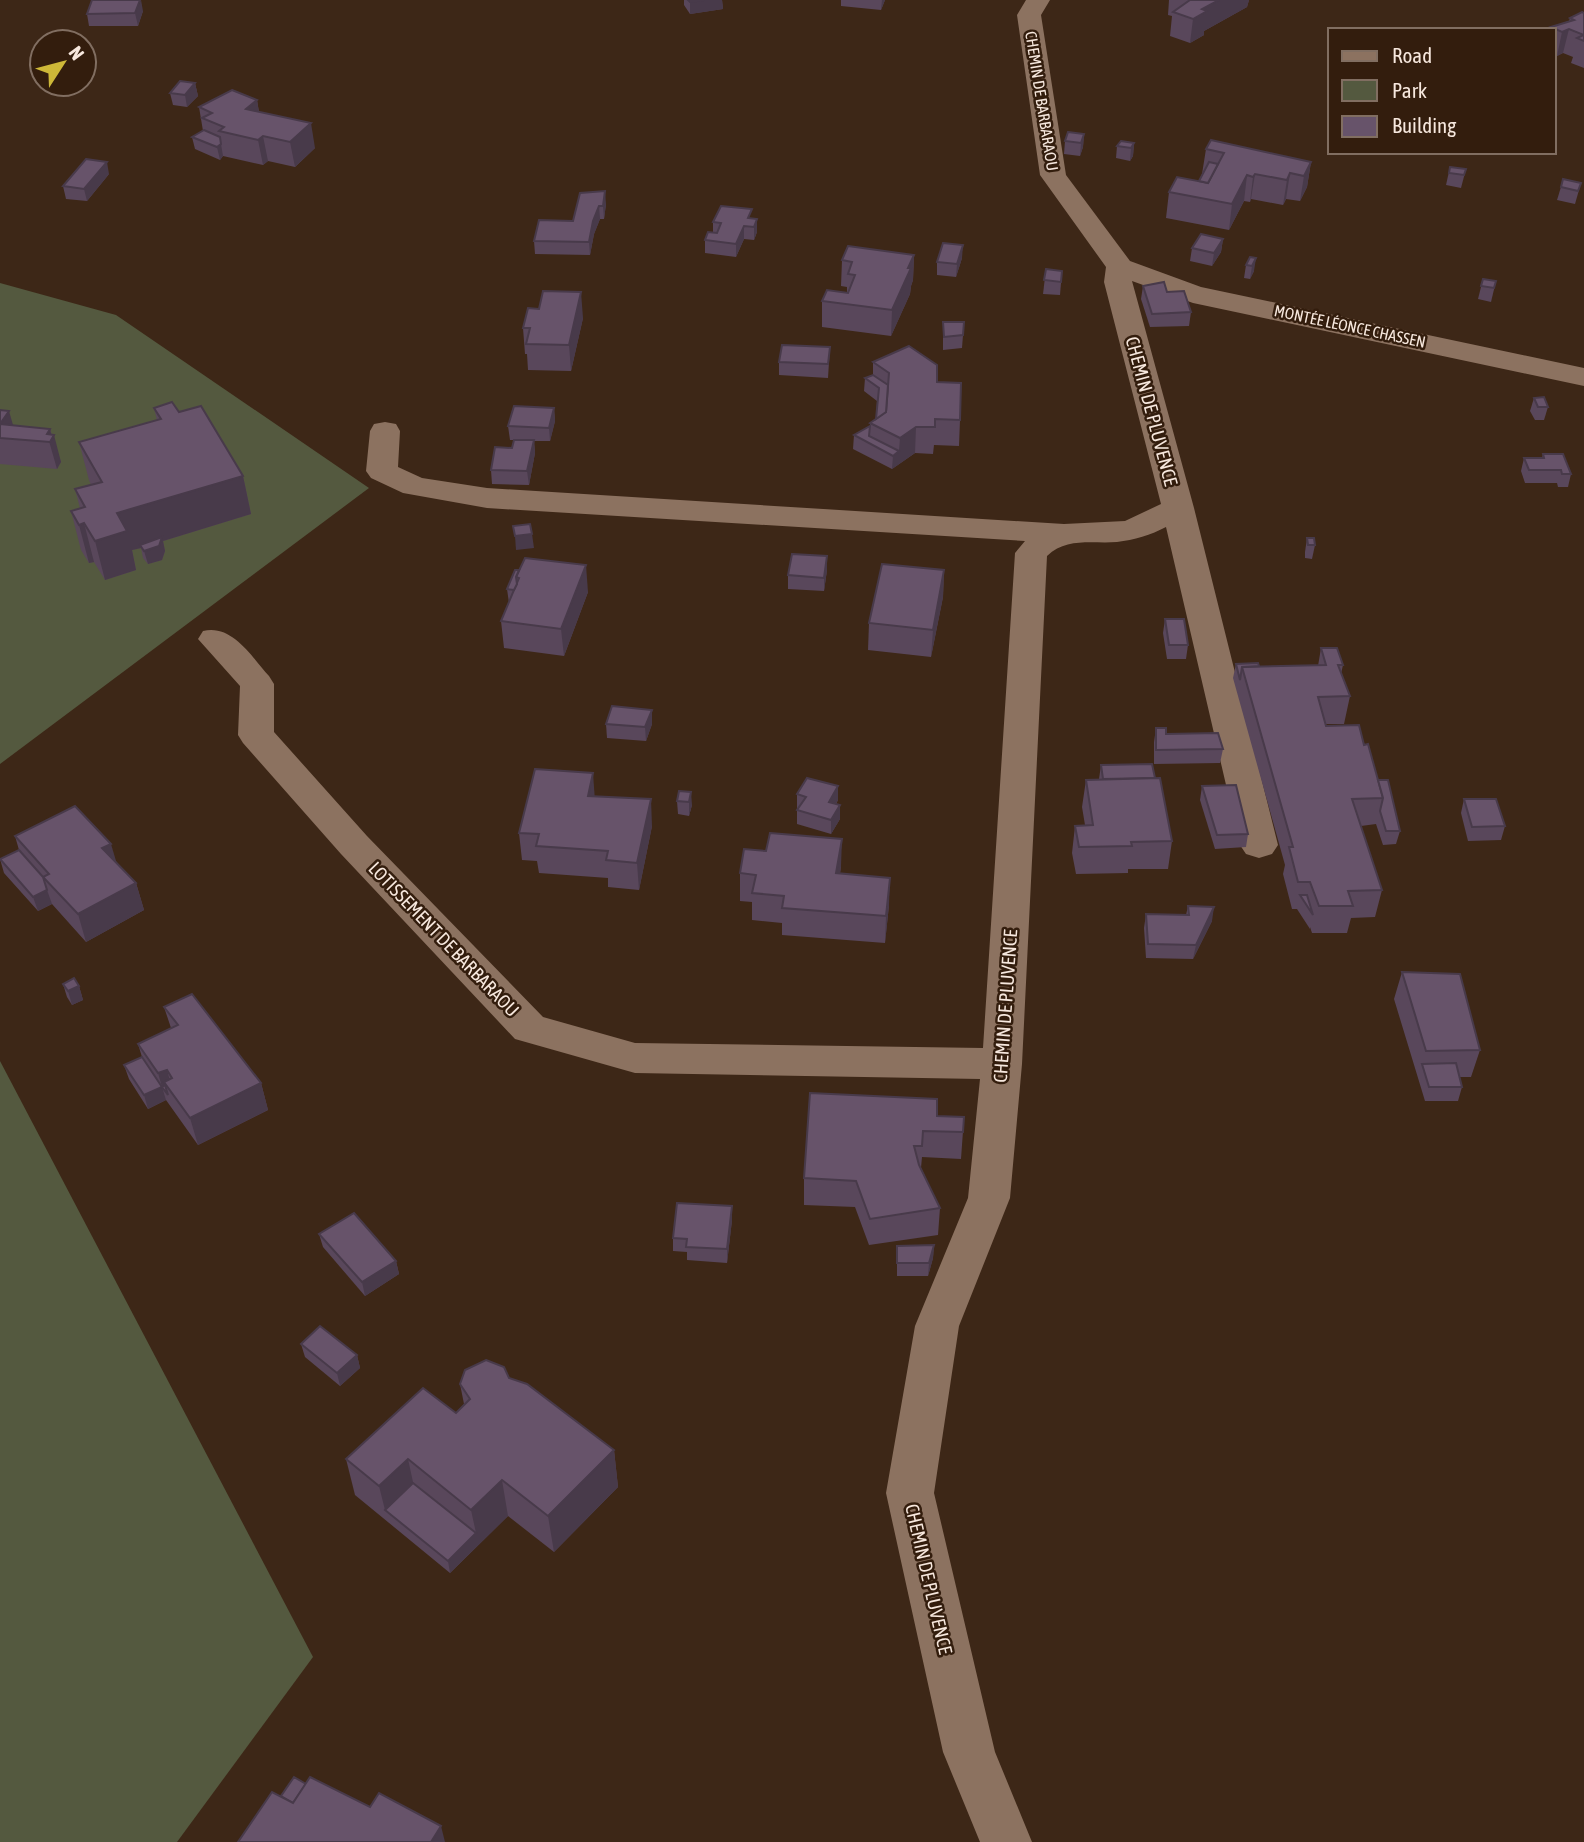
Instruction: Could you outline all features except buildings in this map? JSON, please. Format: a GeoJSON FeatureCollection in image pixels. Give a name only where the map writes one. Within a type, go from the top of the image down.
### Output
{"type":"FeatureCollection","features":[{"type":"Feature","properties":{"kind":"street","name":"CHEMIN DE BARBARAOU"},"geometry":{"type":"LineString","coordinates":[[1038,0],[1029,15],[1053,176],[1120,267]]}},
{"type":"Feature","properties":{"kind":"street","name":"MONTÉE LÉONCE CHASSEN"},"geometry":{"type":"LineString","coordinates":[[1120,267],[1193,294],[1584,377]]}},
{"type":"Feature","properties":{"kind":"street","name":"CHEMIN DE PLUVENCE"},"geometry":{"type":"LineString","coordinates":[[1006,1842],[969,1752],[910,1493],[937,1326],[989,1198],[1002,1065],[1031,553],[1042,541],[1059,533],[1119,532],[1150,524],[1178,508],[1118,282],[1120,267]]}},
{"type":"Feature","properties":{"kind":"street"},"geometry":{"type":"LineString","coordinates":[[385,432],[383,471],[414,485],[487,498],[612,508],[722,511],[1059,533]]}},
{"type":"Feature","properties":{"kind":"street"},"geometry":{"type":"LineString","coordinates":[[1178,508],[1259,845]]}},
{"type":"Feature","properties":{"kind":"street","name":"LOTISSEMENT DE BARBARAOU"},"geometry":{"type":"LineString","coordinates":[[215,639],[257,684],[257,735],[354,845],[529,1028],[635,1058],[1002,1065]]}},
{"type":"Feature","properties":{"kind":"green space"},"geometry":{"type":"Polygon","coordinates":[[[0,283],[116,315],[369,488],[0,764],[0,283]]]}},
{"type":"Feature","properties":{"kind":"green space"},"geometry":{"type":"Polygon","coordinates":[[[0,1061],[313,1657],[177,1842],[0,1842],[0,1061]]]}}]}
